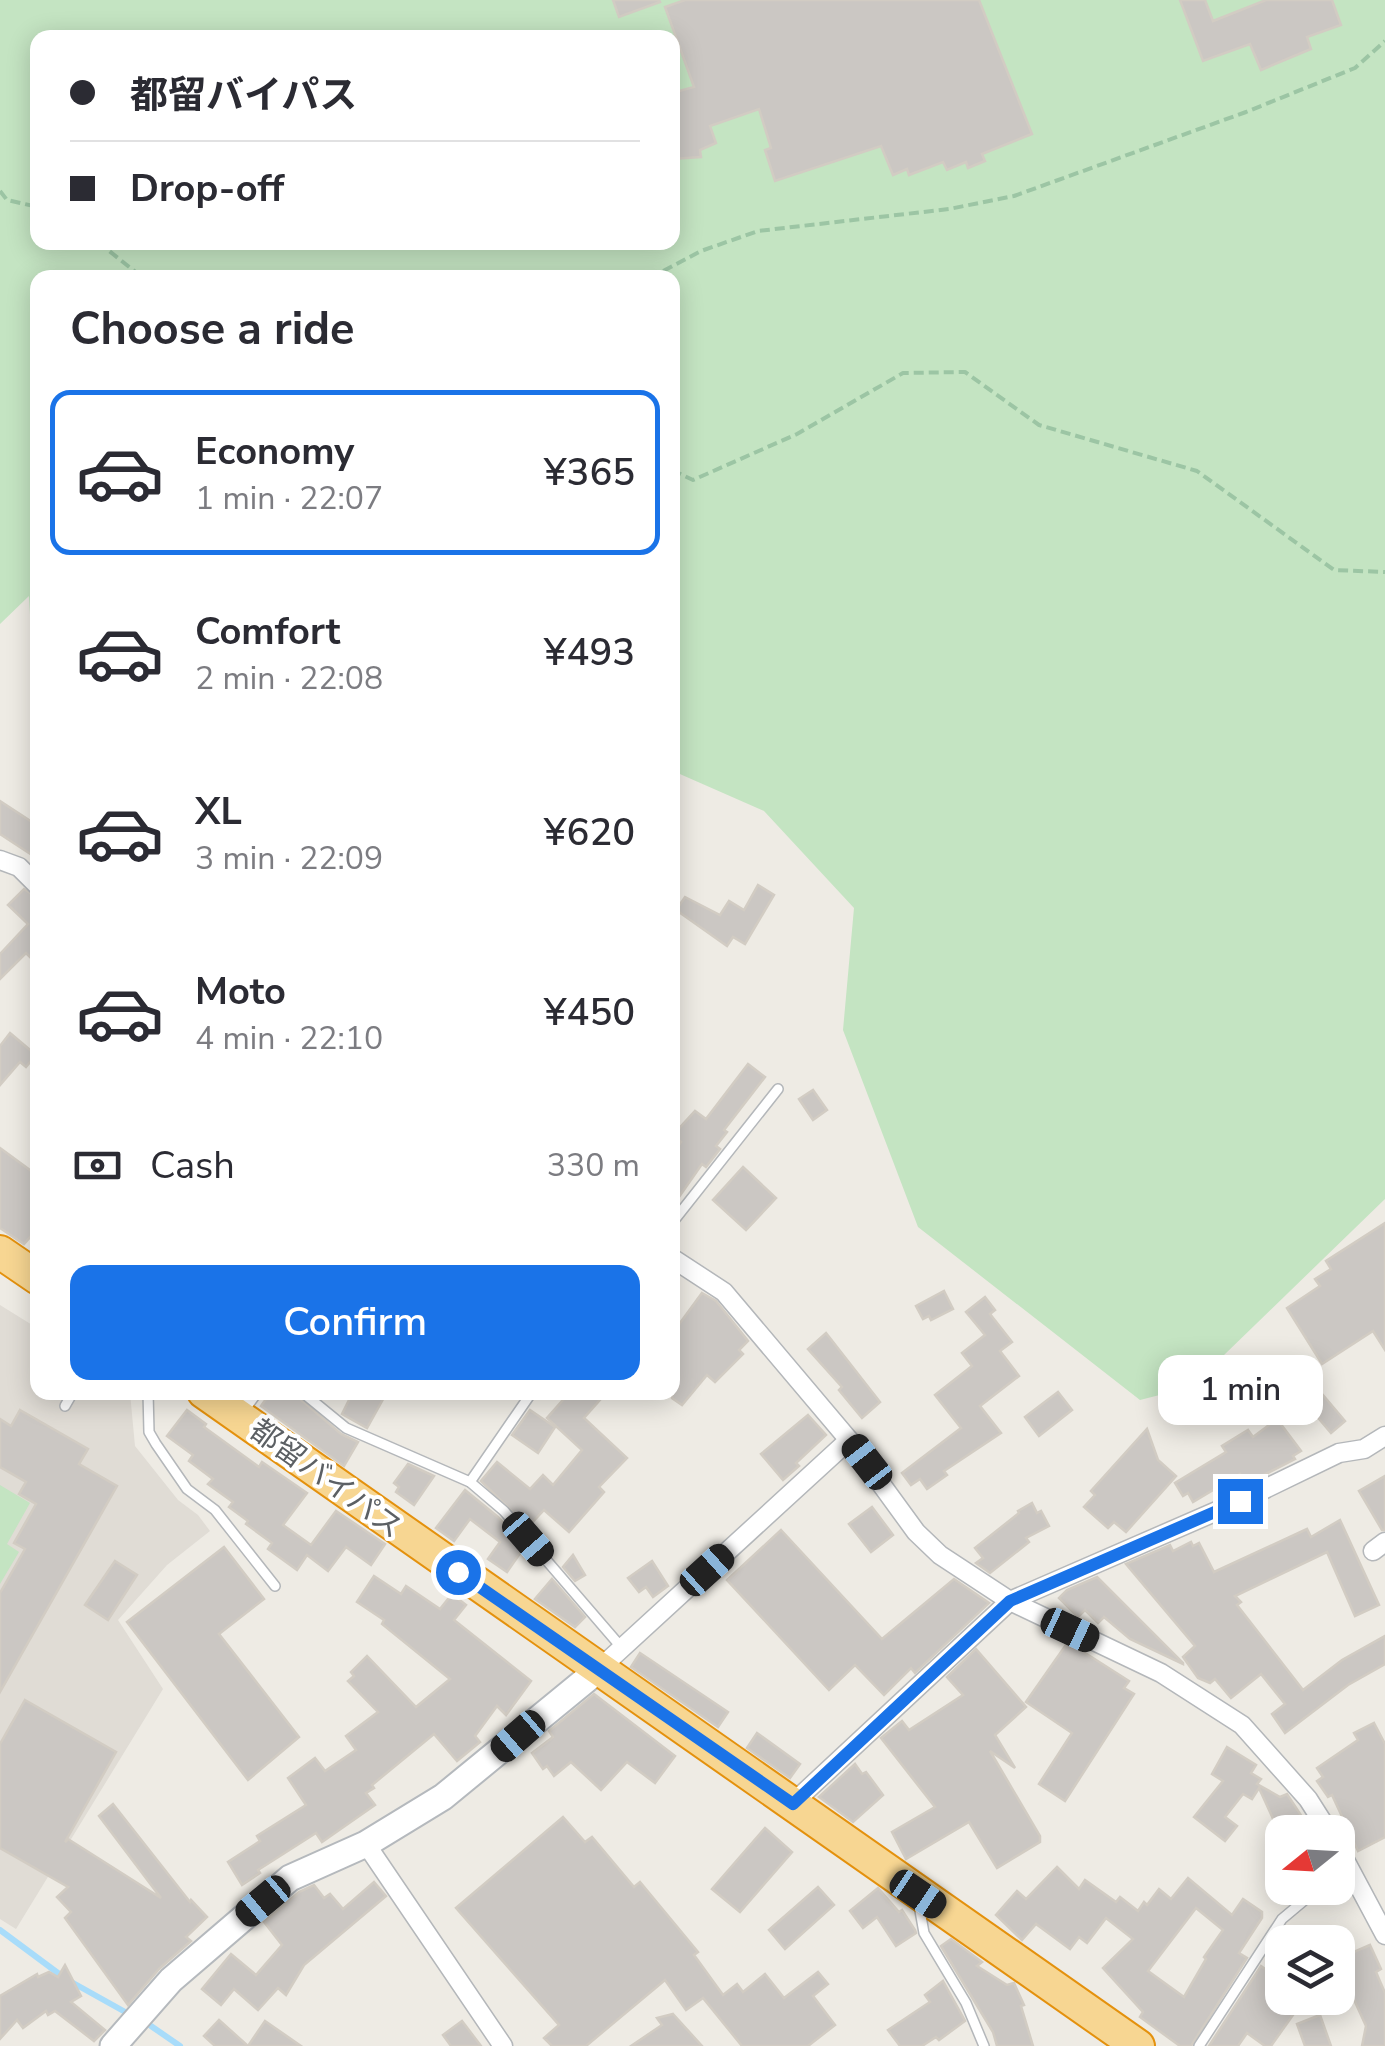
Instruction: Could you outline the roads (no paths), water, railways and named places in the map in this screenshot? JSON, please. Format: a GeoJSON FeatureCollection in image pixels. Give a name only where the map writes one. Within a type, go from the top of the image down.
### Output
{"type":"FeatureCollection","features":[{"type":"Feature","properties":{"kind":"highway"},"geometry":{"type":"LineString","coordinates":[[3,1257],[30,1273]]}},
{"type":"Feature","properties":{"kind":"highway","name":"都留バイパス"},"geometry":{"type":"LineString","coordinates":[[244,1404],[610,1659],[793,1804],[1138,2046]]}},
{"type":"Feature","properties":{"kind":"street"},"geometry":{"type":"LineString","coordinates":[[0,860],[20,867],[30,878]]}},
{"type":"Feature","properties":{"kind":"street"},"geometry":{"type":"LineString","coordinates":[[680,1263],[724,1292],[849,1440],[916,1532],[940,1555],[1010,1601],[1161,1672],[1242,1725],[1318,1815]]}},
{"type":"Feature","properties":{"kind":"street"},"geometry":{"type":"LineString","coordinates":[[113,2046],[171,1980],[290,1878],[366,1844],[443,1798],[610,1659],[849,1440]]}},
{"type":"Feature","properties":{"kind":"street"},"geometry":{"type":"LineString","coordinates":[[793,1804],[1010,1601],[1225,1508],[1339,1453],[1381,1446]]}},
{"type":"Feature","properties":{"kind":"street"},"geometry":{"type":"LineString","coordinates":[[366,1844],[503,2046]]}},
{"type":"Feature","properties":{"kind":"street"},"geometry":{"type":"LineString","coordinates":[[1355,1889],[1385,1934]]}},
{"type":"Feature","properties":{"kind":"lane"},"geometry":{"type":"LineString","coordinates":[[680,1213],[778,1088]]}},
{"type":"Feature","properties":{"kind":"lane"},"geometry":{"type":"LineString","coordinates":[[65,1406],[68,1400]]}},
{"type":"Feature","properties":{"kind":"lane"},"geometry":{"type":"LineString","coordinates":[[148,1400],[149,1432],[187,1490],[215,1510],[275,1586]]}},
{"type":"Feature","properties":{"kind":"lane"},"geometry":{"type":"LineString","coordinates":[[312,1400],[346,1428],[470,1482],[504,1511],[610,1659]]}},
{"type":"Feature","properties":{"kind":"lane"},"geometry":{"type":"LineString","coordinates":[[470,1482],[526,1400]]}},
{"type":"Feature","properties":{"kind":"lane"},"geometry":{"type":"LineString","coordinates":[[918,1894],[924,1934],[966,2003],[984,2046]]}},
{"type":"Feature","properties":{"kind":"lane"},"geometry":{"type":"LineString","coordinates":[[1199,2046],[1282,1919],[1299,1905]]}},
{"type":"Feature","properties":{"kind":"waterway"},"geometry":{"type":"LineString","coordinates":[[0,1930],[66,1979],[127,2013]]}},
{"type":"Feature","properties":{"kind":"waterway"},"geometry":{"type":"LineString","coordinates":[[151,2026],[180,2046]]}}]}
